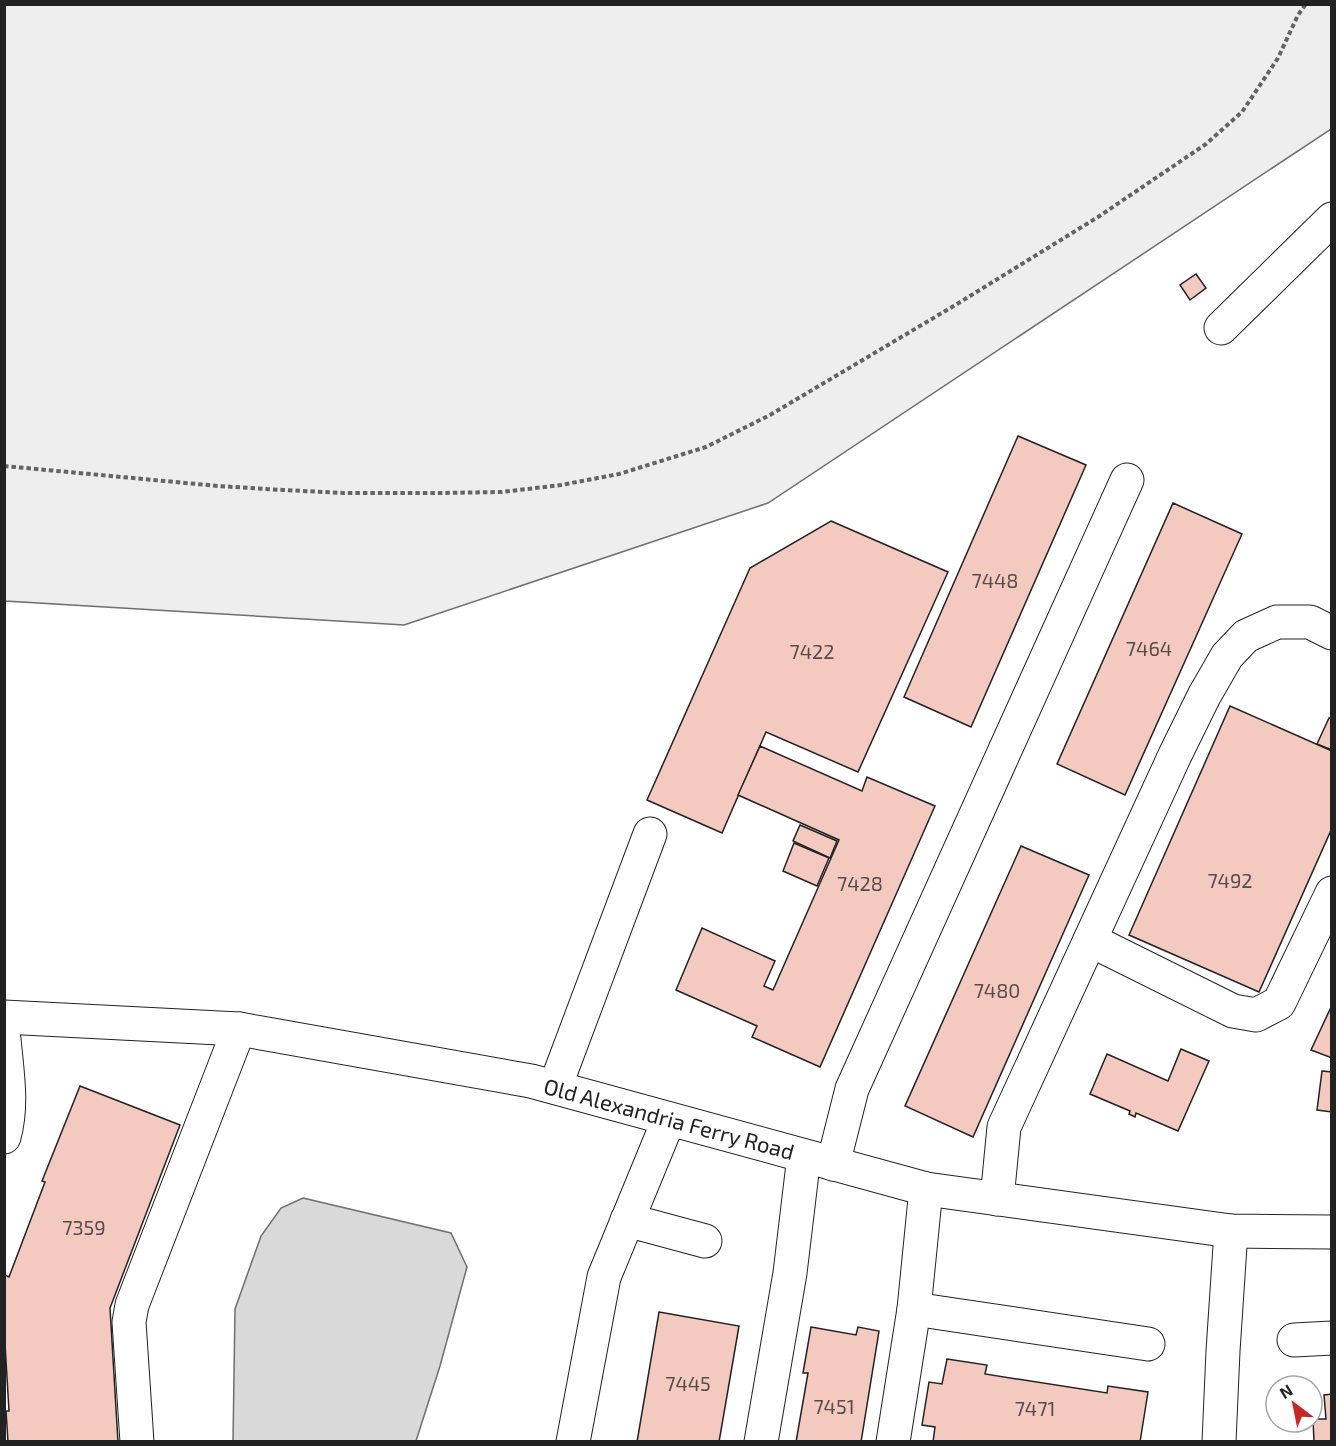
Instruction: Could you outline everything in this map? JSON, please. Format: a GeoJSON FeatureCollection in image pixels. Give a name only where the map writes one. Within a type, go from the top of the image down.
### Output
{"type":"FeatureCollection","features":[{"type":"Feature","properties":{"kind":"main road"},"geometry":{"type":"LineString","coordinates":[[1221,328],[1332,219]]}},
{"type":"Feature","properties":{"kind":"main road"},"geometry":{"type":"LineString","coordinates":[[761,1442],[790,1273],[819,1160],[1127,480]]}},
{"type":"Feature","properties":{"kind":"main road"},"geometry":{"type":"LineString","coordinates":[[997,1199],[1004,1127],[1175,755],[1204,696],[1227,657],[1246,636],[1277,622],[1310,622],[1332,633]]}},
{"type":"Feature","properties":{"kind":"main road"},"geometry":{"type":"LineString","coordinates":[[555,1087],[650,834]]}},
{"type":"Feature","properties":{"kind":"main road"},"geometry":{"type":"LineString","coordinates":[[1090,940],[1233,1011],[1256,1015],[1279,1004],[1332,893]]}},
{"type":"Feature","properties":{"kind":"main road","name":"Old Alexandria Ferry Road"},"geometry":{"type":"LineString","coordinates":[[4,1017],[239,1029],[531,1081],[926,1189],[1231,1231],[1332,1232]]}},
{"type":"Feature","properties":{"kind":"main road"},"geometry":{"type":"LineString","coordinates":[[137,1442],[129,1322],[132,1305],[239,1029]]}},
{"type":"Feature","properties":{"kind":"main road"},"geometry":{"type":"LineString","coordinates":[[4,1039],[9,1103],[4,1137]]}},
{"type":"Feature","properties":{"kind":"main road"},"geometry":{"type":"LineString","coordinates":[[573,1442],[604,1277],[669,1119]]}},
{"type":"Feature","properties":{"kind":"main road"},"geometry":{"type":"LineString","coordinates":[[893,1442],[914,1309],[926,1189]]}},
{"type":"Feature","properties":{"kind":"main road"},"geometry":{"type":"LineString","coordinates":[[627,1220],[705,1241]]}},
{"type":"Feature","properties":{"kind":"main road"},"geometry":{"type":"LineString","coordinates":[[1219,1442],[1231,1231]]}},
{"type":"Feature","properties":{"kind":"main road"},"geometry":{"type":"LineString","coordinates":[[914,1309],[1148,1344]]}},
{"type":"Feature","properties":{"kind":"main road"},"geometry":{"type":"LineString","coordinates":[[1294,1340],[1332,1338]]}},
{"type":"Feature","properties":{"kind":"path"},"geometry":{"type":"LineString","coordinates":[[4,466],[218,486],[343,493],[439,494],[502,492],[561,485],[619,474],[706,447],[770,415],[938,316],[1098,217],[1206,144],[1242,112],[1278,58],[1298,15],[1306,4]]}},
{"type":"Feature","properties":{"kind":"shaded area"},"geometry":{"type":"Polygon","coordinates":[[[5,4],[1331,5],[1331,129],[768,503],[404,625],[5,601],[5,4]]]}},
{"type":"Feature","properties":{"kind":"shaded area"},"geometry":{"type":"Polygon","coordinates":[[[303,1198],[451,1233],[467,1267],[440,1366],[416,1441],[233,1441],[235,1309],[261,1236],[281,1208],[303,1198]]]}},
{"type":"Feature","properties":{"kind":"building"},"geometry":{"type":"Polygon","coordinates":[[[1196,274],[1206,288],[1190,300],[1180,285],[1196,274]]]}},
{"type":"Feature","properties":{"kind":"building"},"geometry":{"type":"Polygon","coordinates":[[[1018,436],[1086,465],[971,727],[904,697],[1018,436]]]}},
{"type":"Feature","properties":{"kind":"building"},"geometry":{"type":"Polygon","coordinates":[[[1173,503],[1242,534],[1125,795],[1057,764],[1173,503]]]}},
{"type":"Feature","properties":{"kind":"building"},"geometry":{"type":"Polygon","coordinates":[[[831,521],[948,572],[858,772],[766,732],[722,833],[647,800],[750,568],[831,521]]]}},
{"type":"Feature","properties":{"kind":"building"},"geometry":{"type":"Polygon","coordinates":[[[1230,706],[1332,751],[1332,828],[1259,992],[1129,935],[1230,706]]]}},
{"type":"Feature","properties":{"kind":"building"},"geometry":{"type":"Polygon","coordinates":[[[1329,718],[1332,719],[1332,750],[1317,744],[1329,718]]]}},
{"type":"Feature","properties":{"kind":"building"},"geometry":{"type":"Polygon","coordinates":[[[760,746],[862,791],[867,777],[935,806],[820,1067],[752,1037],[757,1026],[676,990],[702,928],[775,961],[764,986],[773,990],[839,840],[738,795],[760,746]]]}},
{"type":"Feature","properties":{"kind":"building"},"geometry":{"type":"Polygon","coordinates":[[[800,825],[837,841],[830,858],[793,841],[800,825]]]}},
{"type":"Feature","properties":{"kind":"building"},"geometry":{"type":"Polygon","coordinates":[[[794,843],[829,858],[817,886],[783,871],[794,843]]]}},
{"type":"Feature","properties":{"kind":"building"},"geometry":{"type":"Polygon","coordinates":[[[1021,846],[1089,875],[973,1137],[905,1106],[1021,846]]]}},
{"type":"Feature","properties":{"kind":"building"},"geometry":{"type":"Polygon","coordinates":[[[1332,1005],[1332,1058],[1311,1050],[1332,1005]]]}},
{"type":"Feature","properties":{"kind":"building"},"geometry":{"type":"Polygon","coordinates":[[[1181,1049],[1209,1061],[1178,1131],[1136,1113],[1135,1117],[1129,1114],[1130,1111],[1090,1094],[1107,1054],[1168,1081],[1181,1049]]]}},
{"type":"Feature","properties":{"kind":"building"},"geometry":{"type":"Polygon","coordinates":[[[1322,1071],[1332,1072],[1332,1112],[1317,1110],[1322,1071]]]}},
{"type":"Feature","properties":{"kind":"building"},"geometry":{"type":"Polygon","coordinates":[[[80,1086],[180,1125],[110,1308],[118,1442],[8,1442],[4,1277],[5,1275],[9,1277],[45,1182],[42,1181],[80,1086]]]}},
{"type":"Feature","properties":{"kind":"building"},"geometry":{"type":"Polygon","coordinates":[[[659,1312],[739,1326],[719,1442],[637,1442],[659,1312]]]}},
{"type":"Feature","properties":{"kind":"building"},"geometry":{"type":"Polygon","coordinates":[[[811,1327],[856,1335],[858,1327],[879,1331],[861,1442],[796,1442],[808,1373],[803,1373],[811,1327]]]}},
{"type":"Feature","properties":{"kind":"building"},"geometry":{"type":"Polygon","coordinates":[[[947,1359],[987,1365],[985,1374],[1107,1393],[1108,1386],[1148,1392],[1140,1442],[933,1442],[935,1427],[922,1425],[929,1382],[942,1384],[947,1359]]]}},
{"type":"Feature","properties":{"kind":"building"},"geometry":{"type":"Polygon","coordinates":[[[1332,1394],[1332,1442],[1314,1442],[1314,1434],[1324,1434],[1324,1419],[1326,1419],[1324,1395],[1332,1394]]]}}]}
